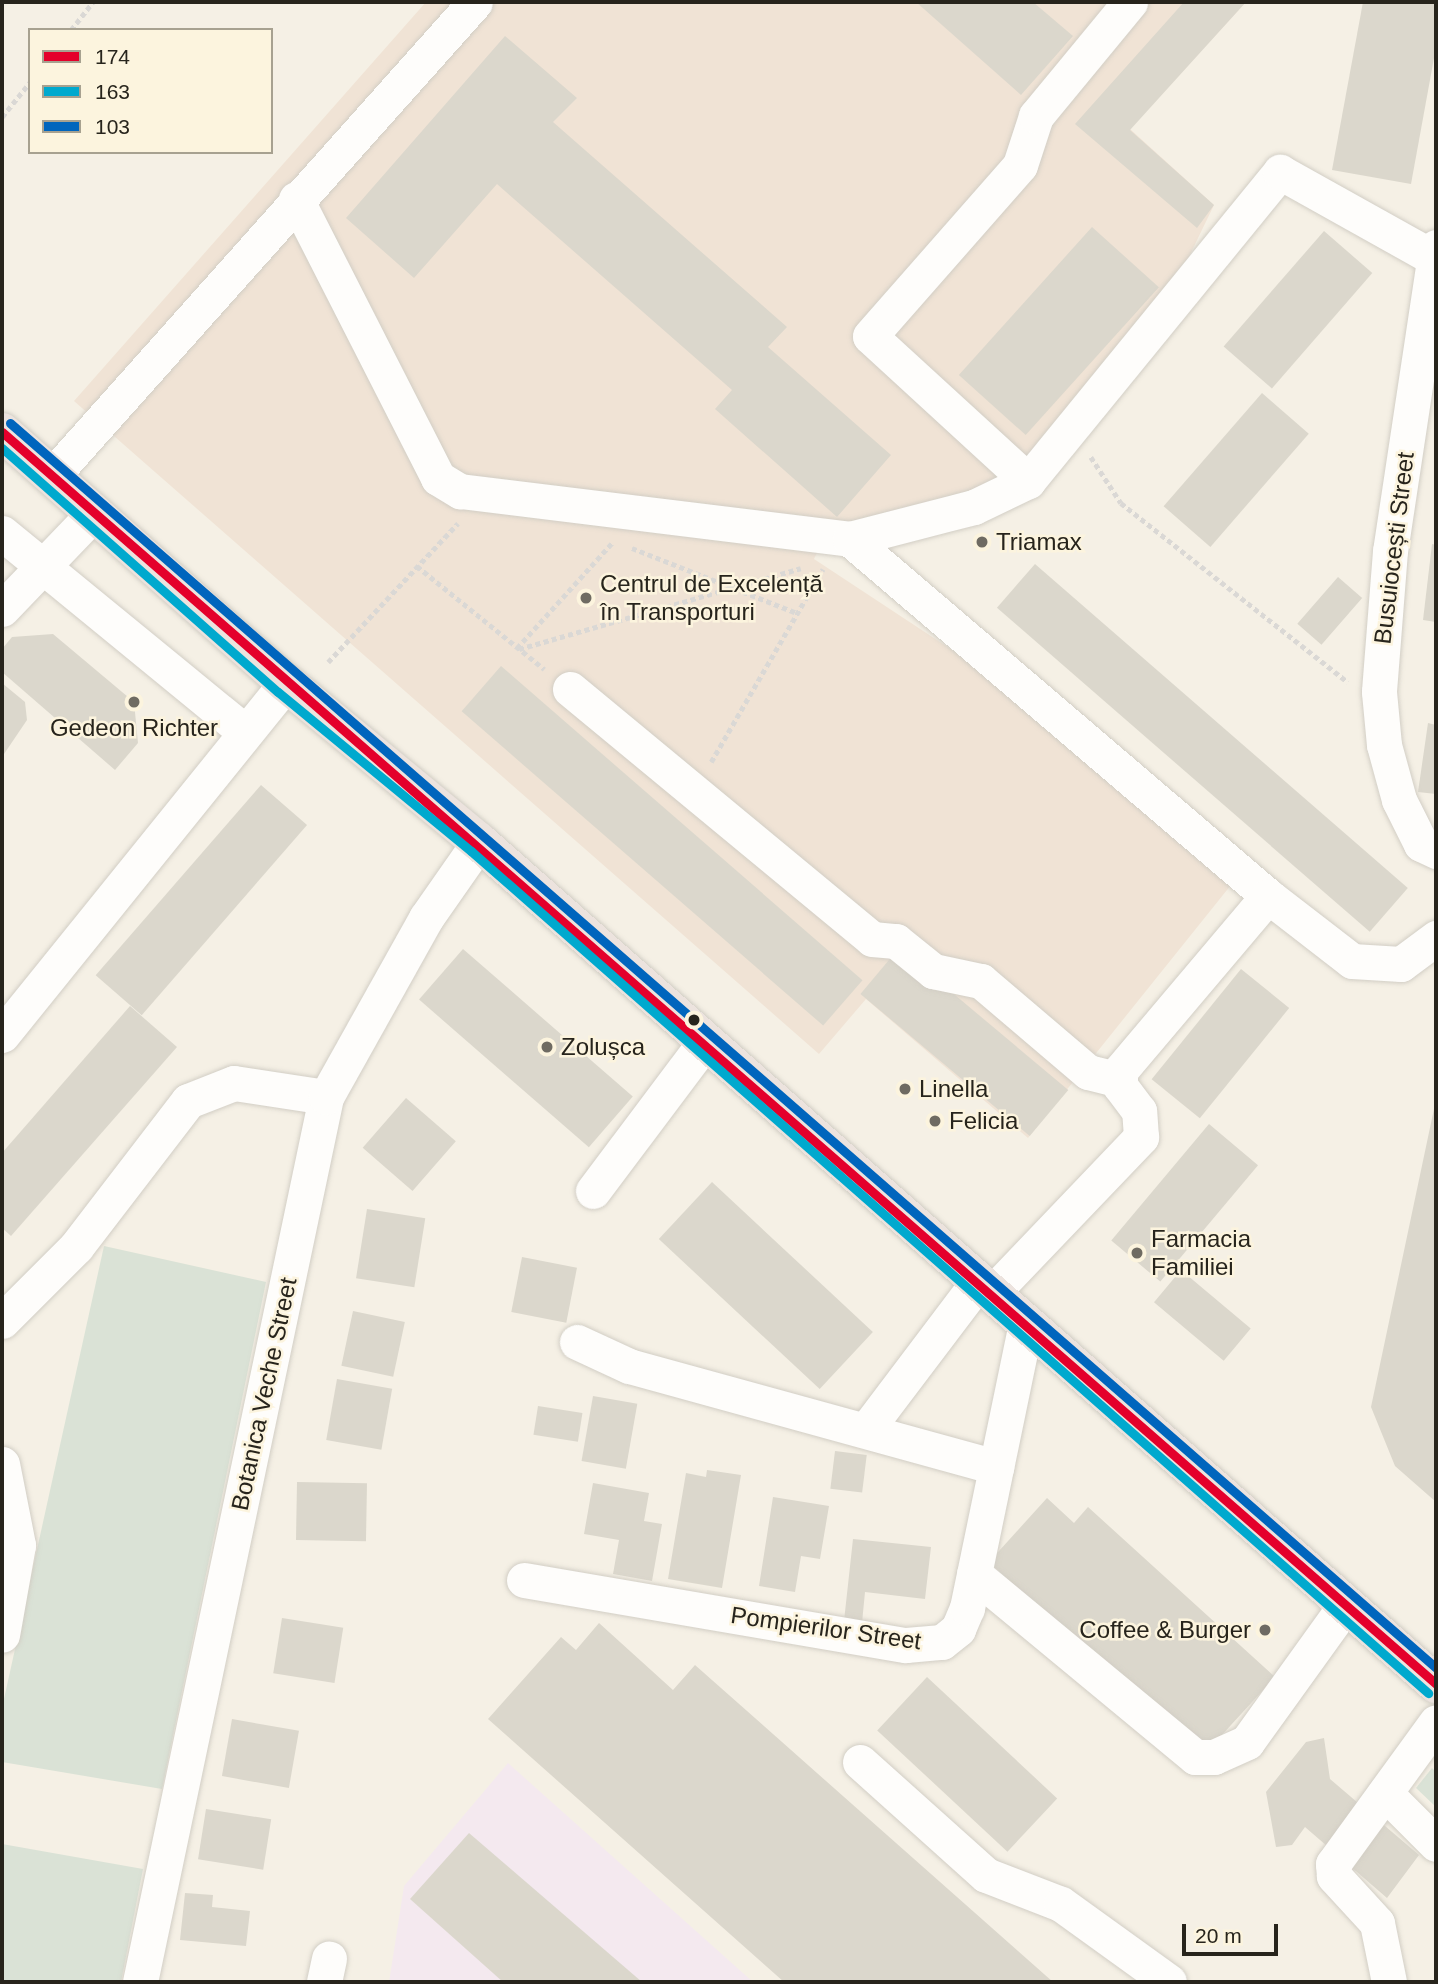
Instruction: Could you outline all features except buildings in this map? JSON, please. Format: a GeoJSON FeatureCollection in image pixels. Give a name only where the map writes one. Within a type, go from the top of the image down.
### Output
{"type":"FeatureCollection","features":[{"type":"Feature","properties":{"kind":"main road"},"geometry":{"type":"LineString","coordinates":[[2,432],[286,684],[479,842],[1436,1684]]}},
{"type":"Feature","properties":{"kind":"street"},"geometry":{"type":"LineString","coordinates":[[52,476],[296,199],[475,2]]}},
{"type":"Feature","properties":{"kind":"street"},"geometry":{"type":"LineString","coordinates":[[1028,481],[870,336],[1020,165],[1036,116],[1130,2]]}},
{"type":"Feature","properties":{"kind":"street"},"geometry":{"type":"LineString","coordinates":[[296,199],[438,478],[460,491],[484,494],[610,524],[850,539],[974,507],[1028,481],[1280,172],[1435,253]]}},
{"type":"Feature","properties":{"kind":"street","name":"Busuiocești Street"},"geometry":{"type":"LineString","coordinates":[[1429,848],[1396,789],[1379,692],[1390,551],[1435,253]]}},
{"type":"Feature","properties":{"kind":"street"},"geometry":{"type":"LineString","coordinates":[[2,609],[94,513]]}},
{"type":"Feature","properties":{"kind":"street"},"geometry":{"type":"LineString","coordinates":[[2,533],[245,732]]}},
{"type":"Feature","properties":{"kind":"street"},"geometry":{"type":"LineString","coordinates":[[850,539],[1268,896],[1352,961],[1401,964],[1436,938]]}},
{"type":"Feature","properties":{"kind":"street"},"geometry":{"type":"LineString","coordinates":[[2,1035],[286,684]]}},
{"type":"Feature","properties":{"kind":"street"},"geometry":{"type":"LineString","coordinates":[[570,690],[872,939],[896,941],[933,971],[981,981],[1088,1072],[1120,1080],[1139,1111],[1141,1137],[985,1287],[866,1430]]}},
{"type":"Feature","properties":{"kind":"street","name":"Botanica Veche Street"},"geometry":{"type":"LineString","coordinates":[[140,1982],[326,1097],[426,918],[479,842]]}},
{"type":"Feature","properties":{"kind":"street"},"geometry":{"type":"LineString","coordinates":[[1120,1080],[1131,1055],[1268,896]]}},
{"type":"Feature","properties":{"kind":"street"},"geometry":{"type":"LineString","coordinates":[[593,1191],[705,1042]]}},
{"type":"Feature","properties":{"kind":"street"},"geometry":{"type":"LineString","coordinates":[[2,1321],[83,1239],[188,1101],[234,1083],[326,1097]]}},
{"type":"Feature","properties":{"kind":"street","name":"Pompierilor Street"},"geometry":{"type":"LineString","coordinates":[[524,1580],[906,1645],[942,1642],[958,1629],[974,1574],[1026,1322]]}},
{"type":"Feature","properties":{"kind":"street"},"geometry":{"type":"LineString","coordinates":[[577,1342],[629,1366],[996,1467]]}},
{"type":"Feature","properties":{"kind":"street"},"geometry":{"type":"LineString","coordinates":[[2,1464],[18,1545],[7,1581],[2,1635]]}},
{"type":"Feature","properties":{"kind":"street"},"geometry":{"type":"LineString","coordinates":[[974,1574],[1195,1757],[1214,1757],[1247,1742],[1346,1604]]}},
{"type":"Feature","properties":{"kind":"street"},"geometry":{"type":"LineString","coordinates":[[1389,1982],[1377,1923],[1332,1870],[1436,1722]]}},
{"type":"Feature","properties":{"kind":"street"},"geometry":{"type":"LineString","coordinates":[[860,1762],[986,1875],[1061,1904],[1169,1982]]}},
{"type":"Feature","properties":{"kind":"street"},"geometry":{"type":"LineString","coordinates":[[1385,1793],[1436,1844]]}},
{"type":"Feature","properties":{"kind":"path"},"geometry":{"type":"LineString","coordinates":[[73,28],[93,2]]}},
{"type":"Feature","properties":{"kind":"path"},"geometry":{"type":"LineString","coordinates":[[2,117],[28,84]]}},
{"type":"Feature","properties":{"kind":"path"},"geometry":{"type":"LineString","coordinates":[[1071,427],[1121,503],[1343,681],[1379,692]]}},
{"type":"Feature","properties":{"kind":"path"},"geometry":{"type":"LineString","coordinates":[[328,662],[484,494]]}},
{"type":"Feature","properties":{"kind":"path"},"geometry":{"type":"LineString","coordinates":[[518,648],[610,524],[734,587],[797,613]]}},
{"type":"Feature","properties":{"kind":"path"},"geometry":{"type":"LineString","coordinates":[[518,648],[828,560],[694,792]]}},
{"type":"Feature","properties":{"kind":"path"},"geometry":{"type":"LineString","coordinates":[[417,566],[570,690]]}},
{"type":"Feature","properties":{"kind":"shaded area","name":"Centrul de Excelență în Transporturi"},"geometry":{"type":"Polygon","coordinates":[[[426,2],[1246,2],[1130,129],[1214,205],[1169,298],[1006,480],[826,534],[814,559],[1052,716],[1231,885],[1028,1138],[866,999],[819,1054],[74,401],[426,2]]]}},
{"type":"Feature","properties":{"kind":"shaded area"},"geometry":{"type":"Polygon","coordinates":[[[104,1246],[266,1282],[162,1789],[2,1762],[2,1708],[104,1246]]]}},
{"type":"Feature","properties":{"kind":"shaded area"},"geometry":{"type":"Polygon","coordinates":[[[508,1763],[753,1982],[389,1982],[404,1886],[508,1763]]]}},
{"type":"Feature","properties":{"kind":"shaded area"},"geometry":{"type":"Polygon","coordinates":[[[1432,1768],[1436,1772],[1436,1807],[1416,1788],[1432,1768]]]}},
{"type":"Feature","properties":{"kind":"shaded area"},"geometry":{"type":"Polygon","coordinates":[[[2,1844],[143,1869],[121,1982],[2,1982],[2,1844]]]}},
{"type":"Feature","properties":{"kind":"transit line","name":"103"},"geometry":{"type":"LineString","coordinates":[[10,423],[1436,1668]]}},
{"type":"Feature","properties":{"kind":"transit line","name":"174"},"geometry":{"type":"LineString","coordinates":[[2,432],[1436,1684]]}},
{"type":"Feature","properties":{"kind":"transit line","name":"163"},"geometry":{"type":"LineString","coordinates":[[2,448],[278,692],[471,851],[1428,1693]]}},
{"type":"Feature","properties":{"kind":"place","name":"Triamax"},"geometry":{"type":"Point","coordinates":[982,542]}},
{"type":"Feature","properties":{"kind":"place","name":"Centrul de Excelență în Transporturi"},"geometry":{"type":"Point","coordinates":[586,598]}},
{"type":"Feature","properties":{"kind":"place","name":"Gedeon Richter"},"geometry":{"type":"Point","coordinates":[134,702]}},
{"type":"Feature","properties":{"kind":"place","name":"Zolușca"},"geometry":{"type":"Point","coordinates":[547,1047]}},
{"type":"Feature","properties":{"kind":"place","name":"Linella"},"geometry":{"type":"Point","coordinates":[905,1089]}},
{"type":"Feature","properties":{"kind":"place","name":"Felicia"},"geometry":{"type":"Point","coordinates":[935,1121]}},
{"type":"Feature","properties":{"kind":"place","name":"Farmacia Familiei"},"geometry":{"type":"Point","coordinates":[1137,1253]}},
{"type":"Feature","properties":{"kind":"place","name":"Coffee & Burger"},"geometry":{"type":"Point","coordinates":[1265,1630]}}]}
